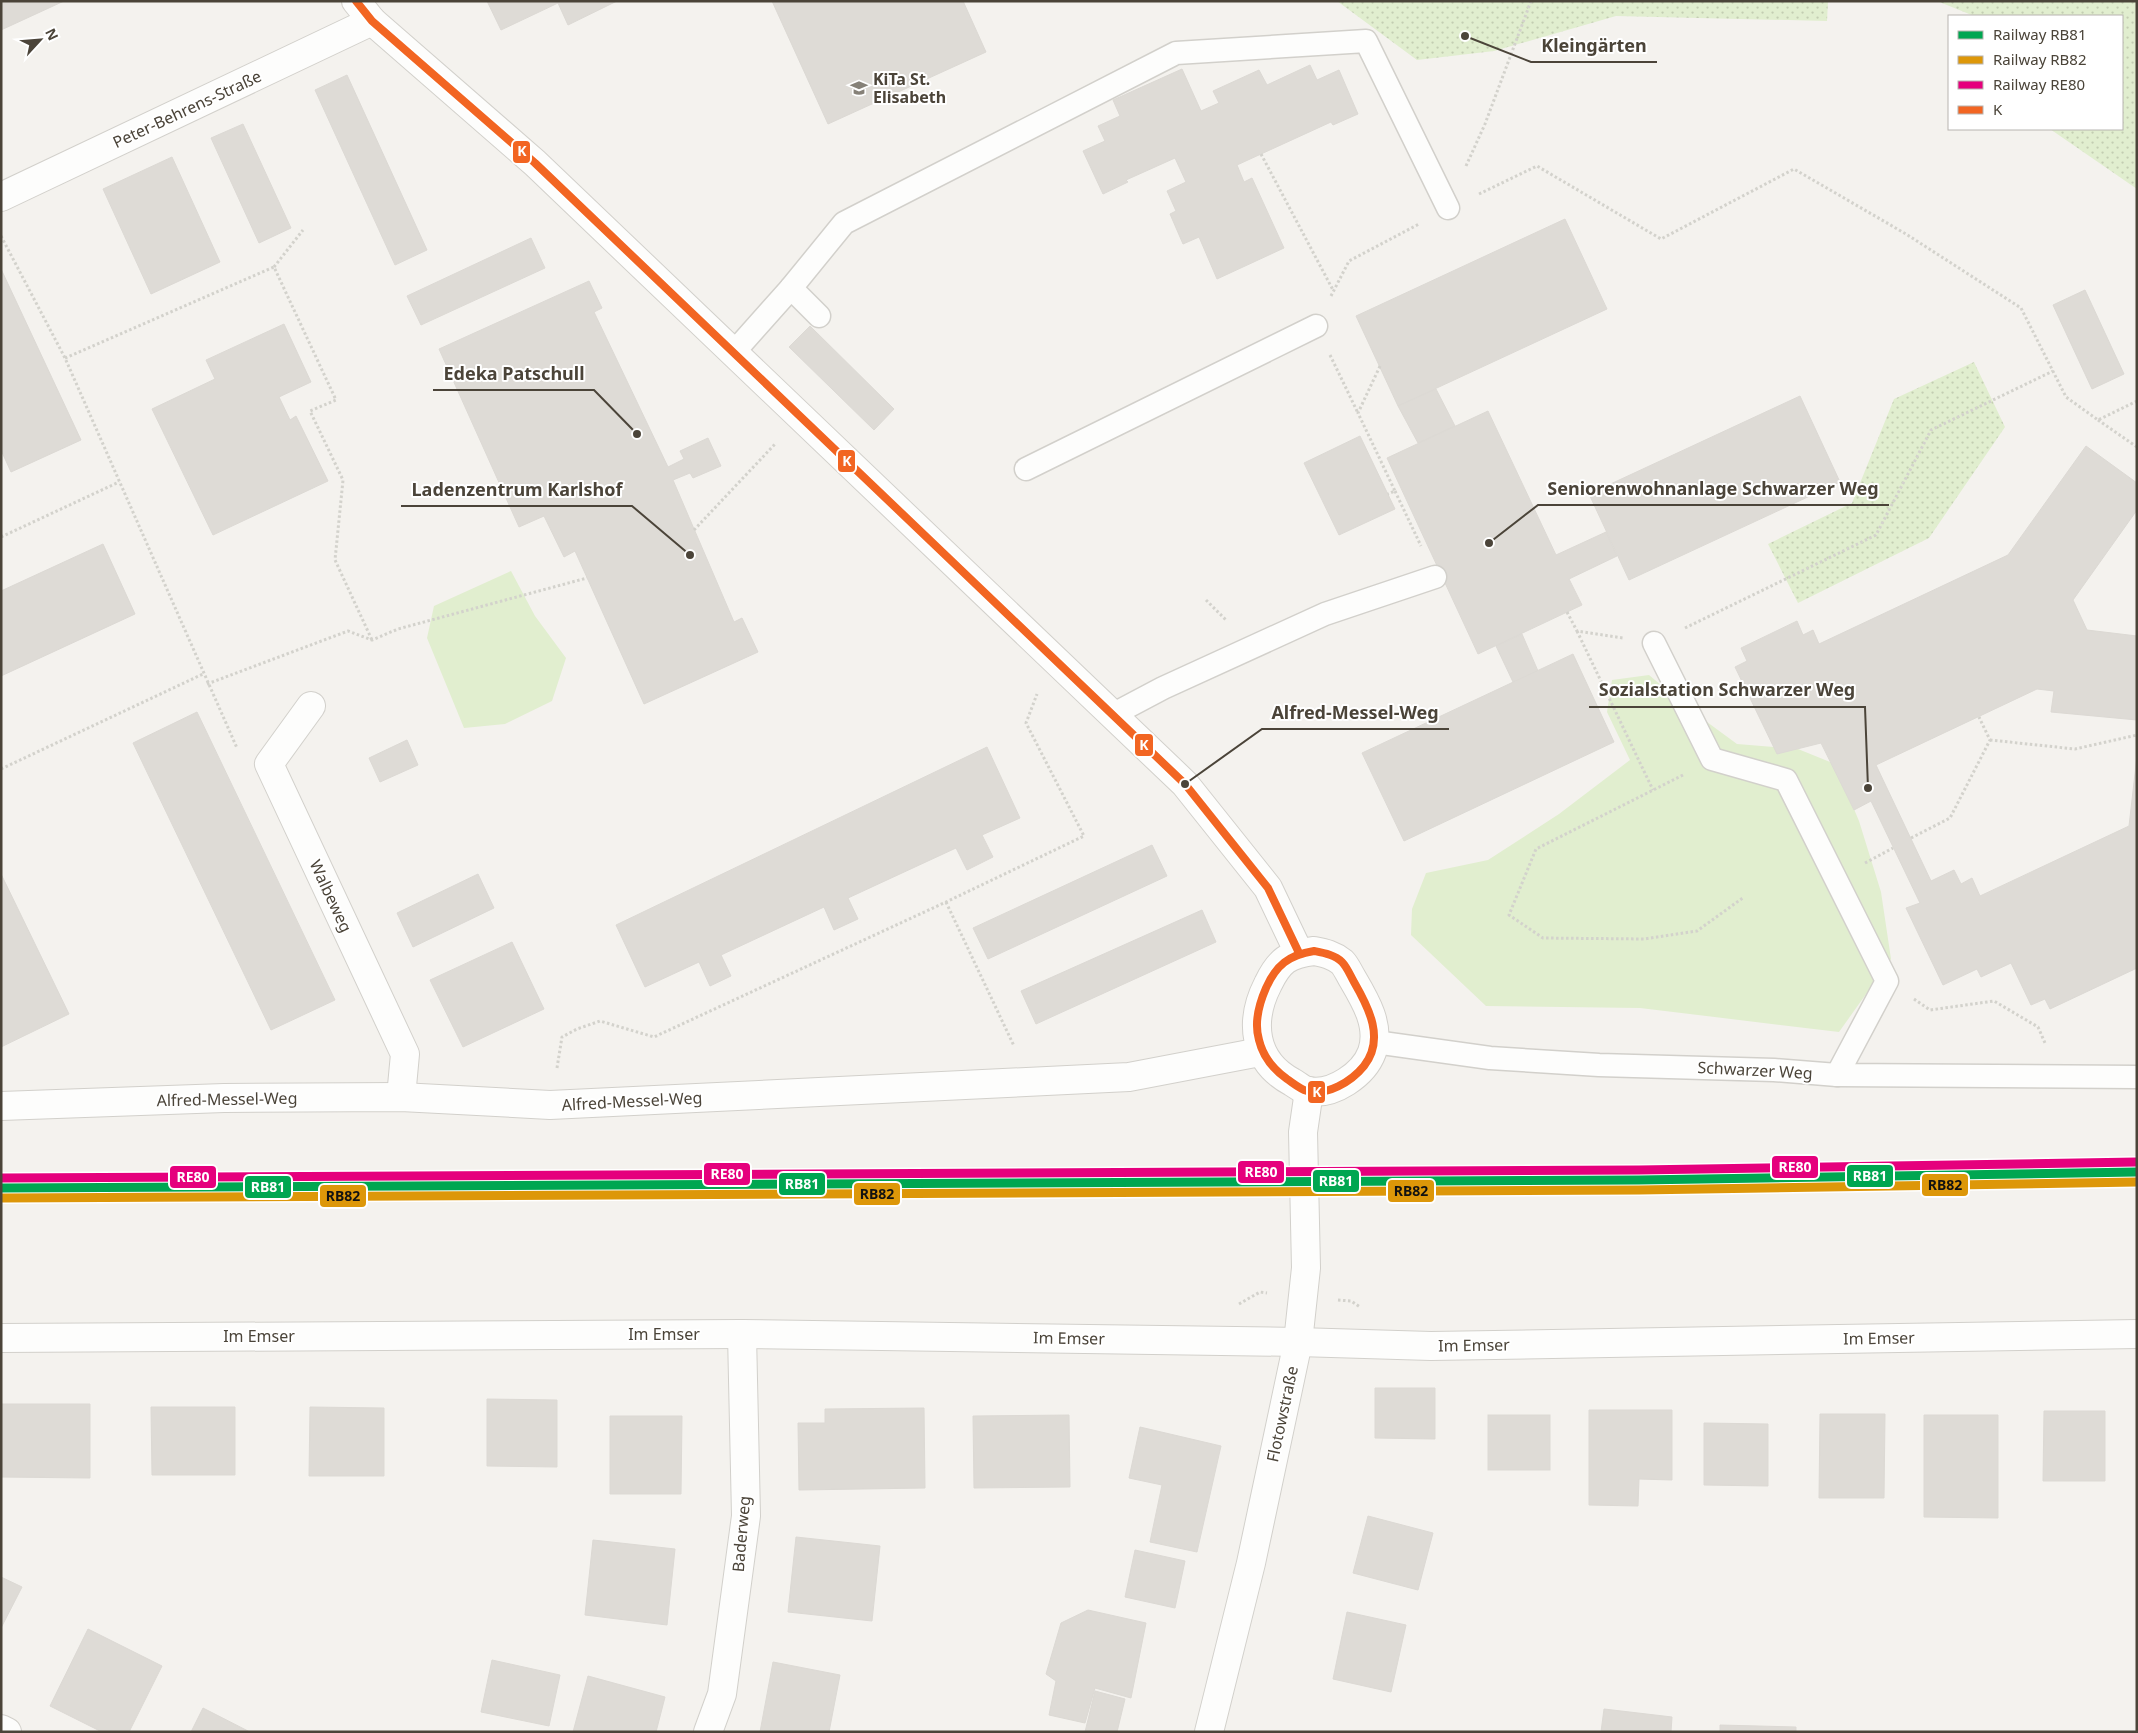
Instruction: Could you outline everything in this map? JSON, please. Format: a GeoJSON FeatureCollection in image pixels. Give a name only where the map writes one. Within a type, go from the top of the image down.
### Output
{"type":"FeatureCollection","features":[{"type":"Feature","properties":{"kind":"street","name":"Peter-Behrens-Straße"},"geometry":{"type":"LineString","coordinates":[[1,197],[364,11]]}},
{"type":"Feature","properties":{"kind":"street"},"geometry":{"type":"LineString","coordinates":[[364,11],[535,163],[1186,784],[1268,888],[1299,953]]}},
{"type":"Feature","properties":{"kind":"street","name":"Walbeweg"},"geometry":{"type":"LineString","coordinates":[[311,706],[269,764],[405,1054],[401,1097]]}},
{"type":"Feature","properties":{"kind":"street"},"geometry":{"type":"LineString","coordinates":[[1299,953],[1329,954],[1343,963],[1371,1012],[1375,1042],[1369,1058],[1355,1076],[1334,1088],[1309,1091],[1281,1076],[1260,1052],[1257,1031],[1258,1015],[1266,987],[1276,967],[1299,953]]}},
{"type":"Feature","properties":{"kind":"street","name":"Alfred-Messel-Weg"},"geometry":{"type":"LineString","coordinates":[[1,1106],[224,1098],[401,1097],[550,1106],[1130,1077],[1260,1052]]}},
{"type":"Feature","properties":{"kind":"street","name":"Flotowstraße"},"geometry":{"type":"LineString","coordinates":[[1210,1732],[1251,1564],[1298,1342],[1306,1268],[1303,1132],[1309,1091]]}},
{"type":"Feature","properties":{"kind":"street","name":"Im Emser"},"geometry":{"type":"LineString","coordinates":[[1,1338],[742,1334],[1298,1342],[1431,1346],[2137,1334]]}},
{"type":"Feature","properties":{"kind":"street","name":"Baderweg"},"geometry":{"type":"LineString","coordinates":[[708,1732],[722,1694],[746,1516],[742,1334]]}},
{"type":"Feature","properties":{"kind":"street"},"geometry":{"type":"LineString","coordinates":[[1,1729],[7,1732]]}},
{"type":"Feature","properties":{"kind":"lane"},"geometry":{"type":"LineString","coordinates":[[734,352],[791,288],[844,223],[1176,53],[1366,41],[1448,208]]}},
{"type":"Feature","properties":{"kind":"lane"},"geometry":{"type":"LineString","coordinates":[[791,288],[819,316]]}},
{"type":"Feature","properties":{"kind":"lane"},"geometry":{"type":"LineString","coordinates":[[1026,469],[1316,326]]}},
{"type":"Feature","properties":{"kind":"lane"},"geometry":{"type":"LineString","coordinates":[[1112,714],[1172,684],[1325,614],[1435,577]]}},
{"type":"Feature","properties":{"kind":"lane"},"geometry":{"type":"LineString","coordinates":[[1654,643],[1712,759],[1786,780],[1887,981],[1836,1075]]}},
{"type":"Feature","properties":{"kind":"lane","name":"Schwarzer Weg"},"geometry":{"type":"LineString","coordinates":[[1375,1042],[1490,1058],[1774,1070],[1836,1075],[2137,1077]]}},
{"type":"Feature","properties":{"kind":"path"},"geometry":{"type":"LineString","coordinates":[[1448,208],[1485,124],[1531,1]]}},
{"type":"Feature","properties":{"kind":"path"},"geometry":{"type":"LineString","coordinates":[[1261,154],[1333,291]]}},
{"type":"Feature","properties":{"kind":"path"},"geometry":{"type":"LineString","coordinates":[[1435,577],[1316,326],[1349,261],[1448,208],[1537,166],[1661,239],[1794,169],[1906,234],[2021,308],[2066,397],[2137,447]]}},
{"type":"Feature","properties":{"kind":"path"},"geometry":{"type":"LineString","coordinates":[[66,358],[274,267],[302,230]]}},
{"type":"Feature","properties":{"kind":"path"},"geometry":{"type":"LineString","coordinates":[[1,236],[66,358],[207,684],[241,757]]}},
{"type":"Feature","properties":{"kind":"path"},"geometry":{"type":"LineString","coordinates":[[274,267],[336,400],[310,411],[343,480],[335,560],[372,640]]}},
{"type":"Feature","properties":{"kind":"path"},"geometry":{"type":"LineString","coordinates":[[1358,413],[1380,366]]}},
{"type":"Feature","properties":{"kind":"path"},"geometry":{"type":"LineString","coordinates":[[1577,631],[1654,643],[1876,535],[1931,430],[2054,371]]}},
{"type":"Feature","properties":{"kind":"path"},"geometry":{"type":"LineString","coordinates":[[2098,420],[2137,401]]}},
{"type":"Feature","properties":{"kind":"path"},"geometry":{"type":"LineString","coordinates":[[694,530],[778,442]]}},
{"type":"Feature","properties":{"kind":"path"},"geometry":{"type":"LineString","coordinates":[[1,536],[119,482]]}},
{"type":"Feature","properties":{"kind":"path"},"geometry":{"type":"LineString","coordinates":[[1388,494],[1395,491]]}},
{"type":"Feature","properties":{"kind":"path"},"geometry":{"type":"LineString","coordinates":[[207,684],[348,631],[372,640],[398,628],[587,578]]}},
{"type":"Feature","properties":{"kind":"path"},"geometry":{"type":"LineString","coordinates":[[1567,612],[1653,790]]}},
{"type":"Feature","properties":{"kind":"path"},"geometry":{"type":"LineString","coordinates":[[1,768],[203,674]]}},
{"type":"Feature","properties":{"kind":"path"},"geometry":{"type":"LineString","coordinates":[[562,1036],[600,1022],[654,1037],[1084,836],[1026,723],[1038,694]]}},
{"type":"Feature","properties":{"kind":"path"},"geometry":{"type":"LineString","coordinates":[[1979,717],[1990,740]]}},
{"type":"Feature","properties":{"kind":"path"},"geometry":{"type":"LineString","coordinates":[[1990,740],[2075,749],[2137,735]]}},
{"type":"Feature","properties":{"kind":"path"},"geometry":{"type":"LineString","coordinates":[[1912,838],[1950,818],[1990,740]]}},
{"type":"Feature","properties":{"kind":"path"},"geometry":{"type":"LineString","coordinates":[[1712,759],[1536,849],[1509,915],[1543,938],[1644,939],[1697,931],[1744,897]]}},
{"type":"Feature","properties":{"kind":"path"},"geometry":{"type":"LineString","coordinates":[[946,902],[1031,1082]]}},
{"type":"Feature","properties":{"kind":"path"},"geometry":{"type":"LineString","coordinates":[[1887,981],[1930,1010],[1994,1001],[2038,1028],[2060,1077]]}},
{"type":"Feature","properties":{"kind":"green space"},"geometry":{"type":"Polygon","coordinates":[[[1337,1],[1828,1],[1827,21],[1616,16],[1494,51],[1417,60],[1337,1]]]}},
{"type":"Feature","properties":{"kind":"green space"},"geometry":{"type":"Polygon","coordinates":[[[1937,1],[2137,1],[2137,189],[2051,130],[2123,130],[2123,15],[1972,15],[1937,1]]]}},
{"type":"Feature","properties":{"kind":"green space"},"geometry":{"type":"Polygon","coordinates":[[[1974,362],[2005,427],[1929,538],[1798,603],[1768,544],[1852,503],[1894,399],[1974,362]]]}},
{"type":"Feature","properties":{"kind":"green space"},"geometry":{"type":"Polygon","coordinates":[[[511,571],[535,616],[566,658],[552,701],[505,724],[464,728],[427,638],[434,606],[511,571]]]}},
{"type":"Feature","properties":{"kind":"green space"},"geometry":{"type":"Polygon","coordinates":[[[1649,675],[1692,711],[1737,744],[1798,749],[1835,764],[1859,821],[1881,892],[1891,959],[1839,1032],[1640,1008],[1486,1006],[1411,935],[1412,909],[1426,873],[1488,860],[1559,814],[1630,760],[1607,712],[1612,680],[1649,675]]]}},
{"type":"Feature","properties":{"kind":"building"},"geometry":{"type":"Polygon","coordinates":[[[1,1],[64,1],[1,30],[1,1]]]}},
{"type":"Feature","properties":{"kind":"building"},"geometry":{"type":"Polygon","coordinates":[[[487,1],[617,1],[568,25],[558,3],[501,30],[487,1]]]}},
{"type":"Feature","properties":{"kind":"building","name":"KiTa St. Elisabeth"},"geometry":{"type":"Polygon","coordinates":[[[772,1],[963,1],[986,52],[828,124],[772,1]]]}},
{"type":"Feature","properties":{"kind":"building"},"geometry":{"type":"Polygon","coordinates":[[[1310,65],[1317,80],[1339,70],[1358,114],[1333,125],[1331,122],[1237,165],[1244,182],[1252,178],[1284,248],[1217,279],[1199,237],[1183,244],[1170,214],[1176,211],[1167,191],[1186,182],[1175,158],[1126,180],[1128,182],[1103,194],[1083,151],[1105,141],[1098,126],[1120,116],[1113,100],[1182,69],[1201,111],[1219,103],[1213,91],[1259,70],[1267,85],[1310,65]]]}},
{"type":"Feature","properties":{"kind":"building"},"geometry":{"type":"Polygon","coordinates":[[[347,75],[427,250],[395,265],[315,90],[347,75]]]}},
{"type":"Feature","properties":{"kind":"building"},"geometry":{"type":"Polygon","coordinates":[[[243,124],[291,228],[259,243],[211,138],[243,124]]]}},
{"type":"Feature","properties":{"kind":"building"},"geometry":{"type":"Polygon","coordinates":[[[172,157],[220,262],[151,294],[103,189],[172,157]]]}},
{"type":"Feature","properties":{"kind":"building"},"geometry":{"type":"Polygon","coordinates":[[[1565,219],[1607,309],[1398,406],[1356,316],[1565,219]]]}},
{"type":"Feature","properties":{"kind":"building"},"geometry":{"type":"Polygon","coordinates":[[[531,238],[545,268],[421,325],[407,296],[531,238]]]}},
{"type":"Feature","properties":{"kind":"building"},"geometry":{"type":"Polygon","coordinates":[[[1,269],[81,440],[11,472],[1,450],[1,269]]]}},
{"type":"Feature","properties":{"kind":"building"},"geometry":{"type":"Polygon","coordinates":[[[589,281],[602,308],[594,312],[668,467],[684,459],[680,451],[708,438],[721,466],[693,478],[690,473],[673,480],[734,622],[742,618],[758,652],[644,704],[575,551],[564,557],[544,516],[519,527],[439,349],[589,281]]]}},
{"type":"Feature","properties":{"kind":"building"},"geometry":{"type":"Polygon","coordinates":[[[2085,290],[2124,374],[2092,389],[2053,305],[2085,290]]]}},
{"type":"Feature","properties":{"kind":"building"},"geometry":{"type":"Polygon","coordinates":[[[284,324],[311,382],[279,397],[290,420],[296,416],[328,481],[213,535],[152,409],[215,379],[206,360],[284,324]]]}},
{"type":"Feature","properties":{"kind":"building"},"geometry":{"type":"Polygon","coordinates":[[[810,326],[894,409],[874,430],[789,347],[810,326]]]}},
{"type":"Feature","properties":{"kind":"building"},"geometry":{"type":"Polygon","coordinates":[[[1436,389],[1455,426],[1418,443],[1398,406],[1436,389]]]}},
{"type":"Feature","properties":{"kind":"building"},"geometry":{"type":"Polygon","coordinates":[[[1800,396],[1840,482],[1629,580],[1589,494],[1800,396]]]}},
{"type":"Feature","properties":{"kind":"building"},"geometry":{"type":"Polygon","coordinates":[[[1488,411],[1556,555],[1606,532],[1617,556],[1569,579],[1582,605],[1478,654],[1387,458],[1488,411]]]}},
{"type":"Feature","properties":{"kind":"building"},"geometry":{"type":"Polygon","coordinates":[[[1360,436],[1395,509],[1339,535],[1304,463],[1360,436]]]}},
{"type":"Feature","properties":{"kind":"building"},"geometry":{"type":"Polygon","coordinates":[[[2086,446],[2137,483],[2137,510],[2073,600],[2087,630],[2137,636],[2137,720],[2051,712],[2054,691],[2037,689],[1876,765],[1931,881],[1954,870],[1961,884],[1972,878],[1980,896],[2129,826],[2137,756],[2137,968],[2050,1009],[2045,999],[2031,1005],[2011,963],[1981,977],[1977,969],[1943,985],[1906,908],[1920,903],[1871,801],[1854,810],[1821,743],[1777,754],[1735,667],[1747,661],[1741,648],[1797,621],[1803,635],[1813,630],[1819,644],[2008,555],[2086,446]]]}},
{"type":"Feature","properties":{"kind":"building"},"geometry":{"type":"Polygon","coordinates":[[[103,544],[135,614],[1,676],[1,591],[103,544]]]}},
{"type":"Feature","properties":{"kind":"building"},"geometry":{"type":"Polygon","coordinates":[[[1522,634],[1538,671],[1513,682],[1496,646],[1522,634]]]}},
{"type":"Feature","properties":{"kind":"building"},"geometry":{"type":"Polygon","coordinates":[[[1573,654],[1614,742],[1404,841],[1362,753],[1573,654]]]}},
{"type":"Feature","properties":{"kind":"building"},"geometry":{"type":"Polygon","coordinates":[[[197,712],[335,1000],[271,1030],[133,743],[197,712]]]}},
{"type":"Feature","properties":{"kind":"building"},"geometry":{"type":"Polygon","coordinates":[[[407,740],[418,765],[380,782],[369,758],[407,740]]]}},
{"type":"Feature","properties":{"kind":"building"},"geometry":{"type":"Polygon","coordinates":[[[987,747],[1020,818],[982,835],[993,857],[967,870],[956,848],[848,898],[858,919],[834,930],[824,907],[721,955],[731,976],[710,986],[699,962],[645,987],[616,925],[987,747]]]}},
{"type":"Feature","properties":{"kind":"building"},"geometry":{"type":"Polygon","coordinates":[[[1152,845],[1167,876],[988,959],[973,928],[1152,845]]]}},
{"type":"Feature","properties":{"kind":"building"},"geometry":{"type":"Polygon","coordinates":[[[1,874],[69,1014],[1,1047],[1,874]]]}},
{"type":"Feature","properties":{"kind":"building"},"geometry":{"type":"Polygon","coordinates":[[[478,874],[494,908],[413,947],[397,913],[478,874]]]}},
{"type":"Feature","properties":{"kind":"building"},"geometry":{"type":"Polygon","coordinates":[[[1202,910],[1216,942],[1036,1024],[1021,991],[1202,910]]]}},
{"type":"Feature","properties":{"kind":"building"},"geometry":{"type":"Polygon","coordinates":[[[512,942],[544,1009],[463,1047],[430,980],[512,942]]]}},
{"type":"Feature","properties":{"kind":"building"},"geometry":{"type":"Polygon","coordinates":[[[1375,1388],[1435,1388],[1435,1439],[1375,1438],[1375,1388]]]}},
{"type":"Feature","properties":{"kind":"building"},"geometry":{"type":"Polygon","coordinates":[[[487,1399],[557,1400],[557,1467],[487,1466],[487,1399]]]}},
{"type":"Feature","properties":{"kind":"building"},"geometry":{"type":"Polygon","coordinates":[[[1,1404],[90,1404],[90,1478],[1,1477],[1,1404]]]}},
{"type":"Feature","properties":{"kind":"building"},"geometry":{"type":"Polygon","coordinates":[[[151,1407],[235,1407],[235,1475],[152,1475],[151,1407]]]}},
{"type":"Feature","properties":{"kind":"building"},"geometry":{"type":"Polygon","coordinates":[[[310,1407],[384,1408],[384,1476],[309,1476],[310,1407]]]}},
{"type":"Feature","properties":{"kind":"building"},"geometry":{"type":"Polygon","coordinates":[[[924,1408],[925,1488],[799,1490],[798,1423],[825,1423],[825,1409],[924,1408]]]}},
{"type":"Feature","properties":{"kind":"building"},"geometry":{"type":"Polygon","coordinates":[[[1589,1410],[1672,1410],[1672,1480],[1639,1479],[1638,1506],[1589,1505],[1589,1410]]]}},
{"type":"Feature","properties":{"kind":"building"},"geometry":{"type":"Polygon","coordinates":[[[2044,1411],[2105,1411],[2105,1481],[2043,1481],[2044,1411]]]}},
{"type":"Feature","properties":{"kind":"building"},"geometry":{"type":"Polygon","coordinates":[[[1820,1414],[1885,1414],[1884,1498],[1819,1498],[1820,1414]]]}},
{"type":"Feature","properties":{"kind":"building"},"geometry":{"type":"Polygon","coordinates":[[[1069,1415],[1070,1487],[974,1488],[973,1416],[1069,1415]]]}},
{"type":"Feature","properties":{"kind":"building"},"geometry":{"type":"Polygon","coordinates":[[[1488,1415],[1550,1415],[1550,1470],[1488,1470],[1488,1415]]]}},
{"type":"Feature","properties":{"kind":"building"},"geometry":{"type":"Polygon","coordinates":[[[1924,1415],[1998,1415],[1998,1518],[1924,1517],[1924,1415]]]}},
{"type":"Feature","properties":{"kind":"building"},"geometry":{"type":"Polygon","coordinates":[[[610,1416],[682,1416],[681,1494],[610,1494],[610,1416]]]}},
{"type":"Feature","properties":{"kind":"building"},"geometry":{"type":"Polygon","coordinates":[[[1704,1423],[1768,1424],[1768,1486],[1704,1485],[1704,1423]]]}},
{"type":"Feature","properties":{"kind":"building"},"geometry":{"type":"Polygon","coordinates":[[[1140,1427],[1221,1446],[1197,1552],[1150,1542],[1162,1485],[1129,1478],[1140,1427]]]}},
{"type":"Feature","properties":{"kind":"building"},"geometry":{"type":"Polygon","coordinates":[[[1368,1516],[1433,1533],[1418,1590],[1353,1573],[1368,1516]]]}},
{"type":"Feature","properties":{"kind":"building"},"geometry":{"type":"Polygon","coordinates":[[[796,1537],[880,1546],[872,1621],[788,1612],[796,1537]]]}},
{"type":"Feature","properties":{"kind":"building"},"geometry":{"type":"Polygon","coordinates":[[[593,1540],[675,1549],[667,1625],[585,1615],[593,1540]]]}},
{"type":"Feature","properties":{"kind":"building"},"geometry":{"type":"Polygon","coordinates":[[[1135,1550],[1185,1561],[1175,1608],[1125,1597],[1135,1550]]]}},
{"type":"Feature","properties":{"kind":"building"},"geometry":{"type":"Polygon","coordinates":[[[1,1577],[22,1587],[1,1628],[1,1577]]]}},
{"type":"Feature","properties":{"kind":"building"},"geometry":{"type":"Polygon","coordinates":[[[1088,1610],[1146,1623],[1131,1698],[1095,1688],[1085,1723],[1049,1715],[1056,1681],[1046,1674],[1061,1623],[1088,1610]]]}},
{"type":"Feature","properties":{"kind":"building"},"geometry":{"type":"Polygon","coordinates":[[[1347,1612],[1406,1625],[1391,1692],[1333,1679],[1347,1612]]]}},
{"type":"Feature","properties":{"kind":"building"},"geometry":{"type":"Polygon","coordinates":[[[88,1629],[162,1666],[129,1732],[102,1732],[50,1706],[88,1629]]]}},
{"type":"Feature","properties":{"kind":"building"},"geometry":{"type":"Polygon","coordinates":[[[492,1660],[560,1675],[549,1726],[481,1712],[492,1660]]]}},
{"type":"Feature","properties":{"kind":"building"},"geometry":{"type":"Polygon","coordinates":[[[773,1662],[840,1675],[829,1732],[760,1732],[773,1662]]]}},
{"type":"Feature","properties":{"kind":"building"},"geometry":{"type":"Polygon","coordinates":[[[588,1676],[665,1697],[656,1732],[573,1732],[588,1676]]]}},
{"type":"Feature","properties":{"kind":"building"},"geometry":{"type":"Polygon","coordinates":[[[1095,1691],[1125,1699],[1117,1732],[1085,1732],[1095,1691]]]}},
{"type":"Feature","properties":{"kind":"building"},"geometry":{"type":"Polygon","coordinates":[[[203,1708],[250,1732],[191,1732],[203,1708]]]}},
{"type":"Feature","properties":{"kind":"building"},"geometry":{"type":"Polygon","coordinates":[[[1604,1709],[1672,1717],[1671,1732],[1601,1732],[1604,1709]]]}},
{"type":"Feature","properties":{"kind":"building"},"geometry":{"type":"Polygon","coordinates":[[[1720,1725],[1796,1727],[1796,1732],[1720,1732],[1720,1725]]]}},
{"type":"Feature","properties":{"kind":"rail line","name":"RE80"},"geometry":{"type":"LineString","coordinates":[[1,1178],[1639,1170],[2137,1162]]}},
{"type":"Feature","properties":{"kind":"rail line","name":"RB81"},"geometry":{"type":"LineString","coordinates":[[1,1188],[1639,1180],[2137,1172]]}},
{"type":"Feature","properties":{"kind":"rail line","name":"RB82"},"geometry":{"type":"LineString","coordinates":[[1,1198],[1639,1190],[2137,1182]]}},
{"type":"Feature","properties":{"kind":"transit line","name":"K"},"geometry":{"type":"LineString","coordinates":[[356,1],[372,21],[535,163],[1185,784],[1268,888],[1299,953]]}},
{"type":"Feature","properties":{"kind":"transit line","name":"K"},"geometry":{"type":"LineString","coordinates":[[1314,951],[1336,958],[1345,966],[1365,1002],[1374,1034],[1370,1056],[1359,1072],[1346,1082],[1330,1090],[1315,1092],[1299,1087],[1273,1067],[1261,1046],[1257,1027],[1261,1000],[1274,973],[1290,958],[1314,951]]}},
{"type":"Feature","properties":{"kind":"place","name":"Kleingärten"},"geometry":{"type":"Point","coordinates":[1465,36]}},
{"type":"Feature","properties":{"kind":"place","name":"KiTa St. Elisabeth"},"geometry":{"type":"Point","coordinates":[859,88]}},
{"type":"Feature","properties":{"kind":"place","name":"Edeka Patschull"},"geometry":{"type":"Point","coordinates":[637,434]}},
{"type":"Feature","properties":{"kind":"place","name":"Seniorenwohnanlage Schwarzer Weg"},"geometry":{"type":"Point","coordinates":[1489,543]}},
{"type":"Feature","properties":{"kind":"place","name":"Ladenzentrum Karlshof"},"geometry":{"type":"Point","coordinates":[690,555]}},
{"type":"Feature","properties":{"kind":"place","name":"Alfred-Messel-Weg"},"geometry":{"type":"Point","coordinates":[1185,784]}},
{"type":"Feature","properties":{"kind":"place","name":"Sozialstation Schwarzer Weg"},"geometry":{"type":"Point","coordinates":[1868,788]}}]}
